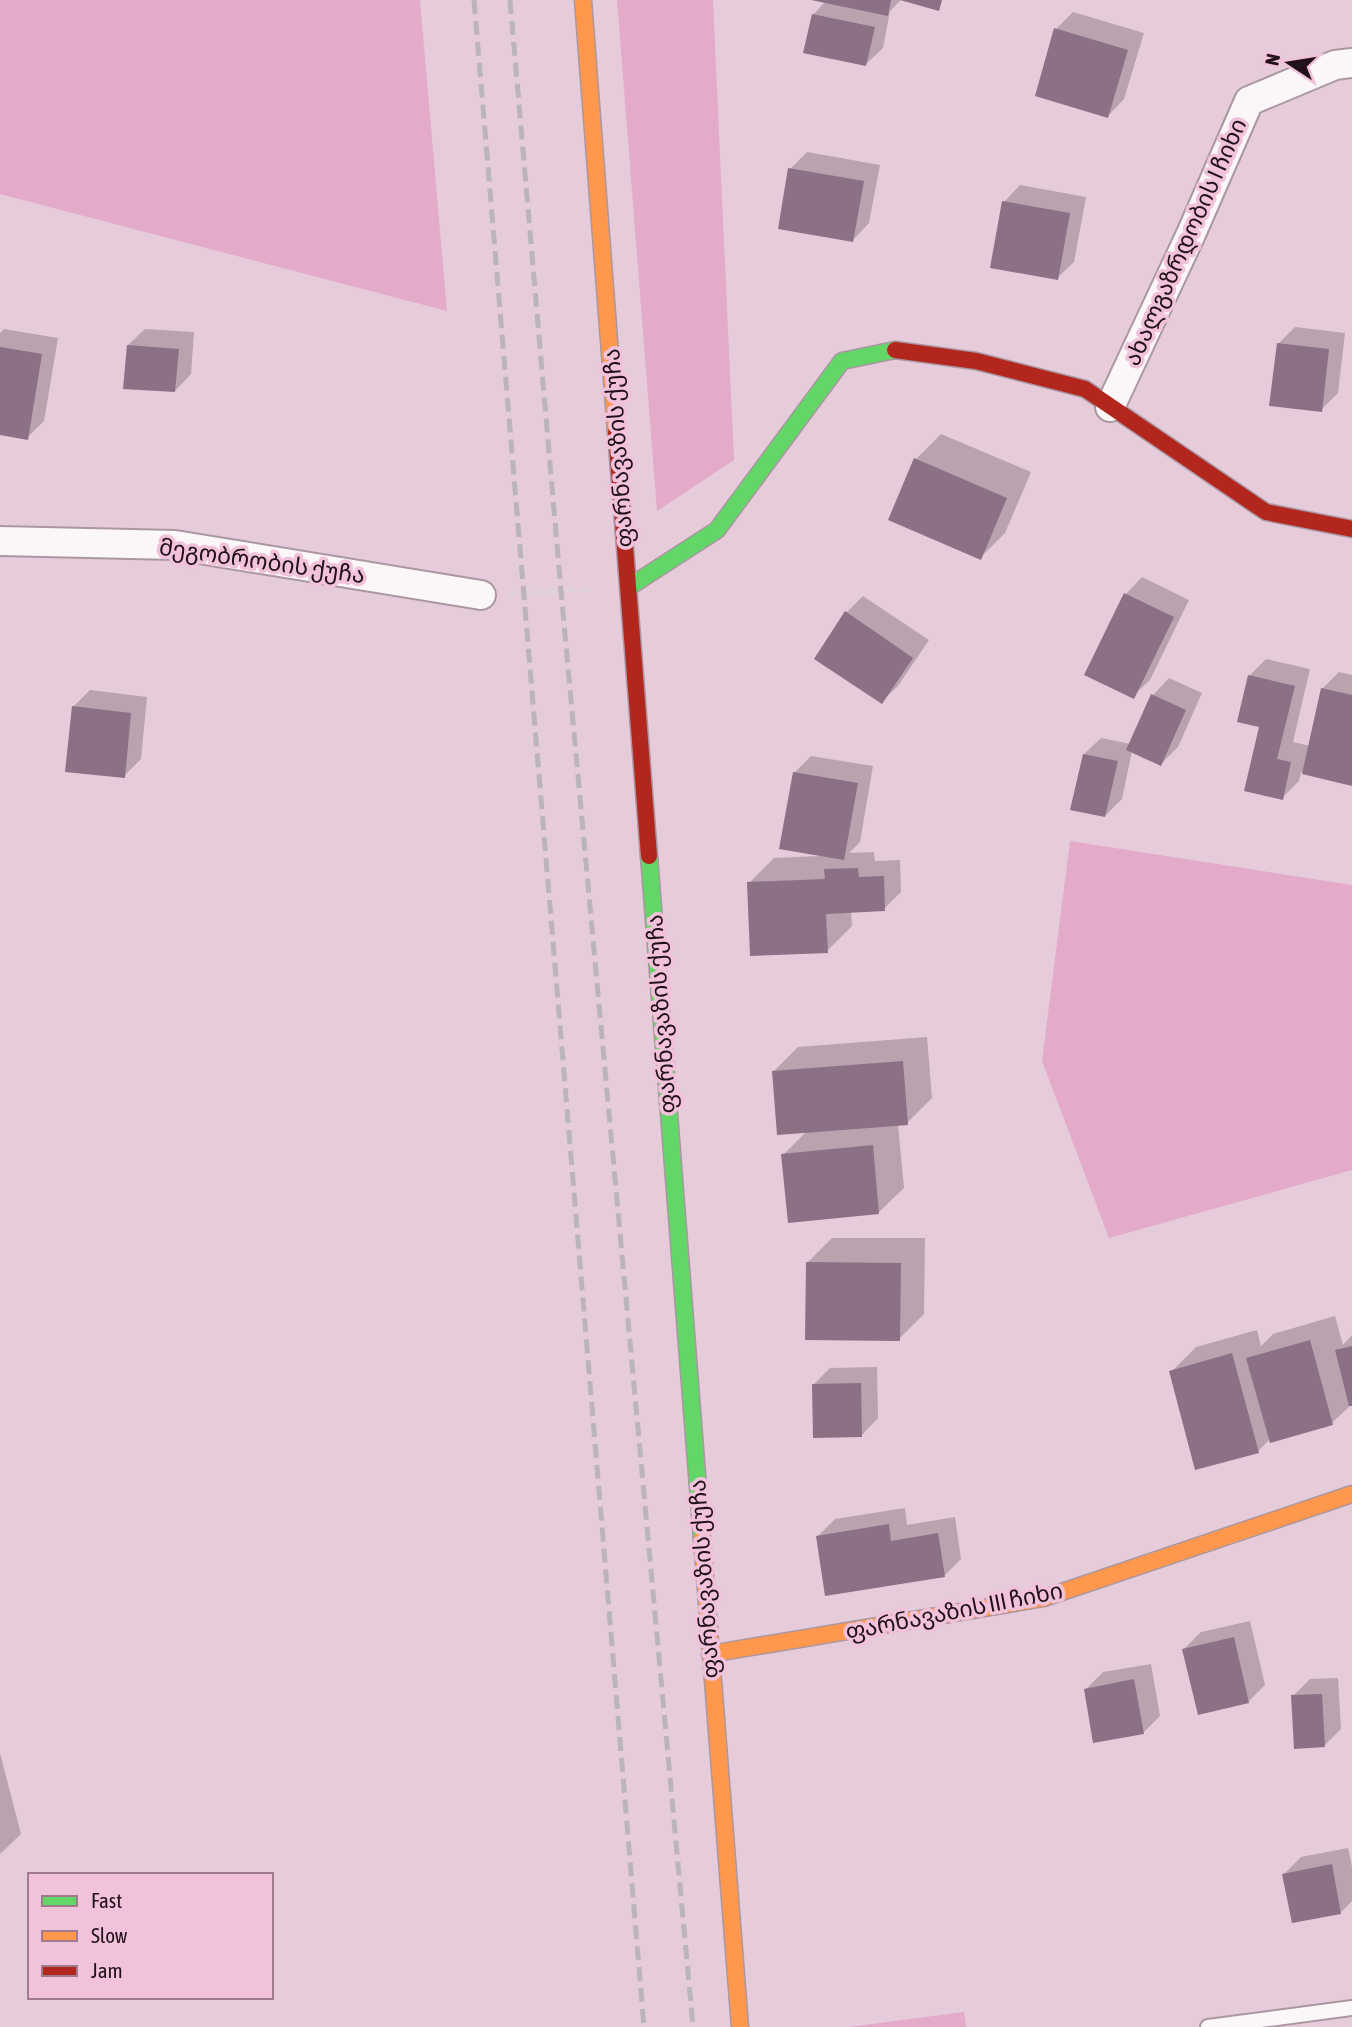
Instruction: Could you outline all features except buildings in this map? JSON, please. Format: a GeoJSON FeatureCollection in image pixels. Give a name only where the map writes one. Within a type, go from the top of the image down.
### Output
{"type":"FeatureCollection","features":[{"type":"Feature","properties":{"kind":"street","name":"ფარნავაზის ქუჩა"},"geometry":{"type":"LineString","coordinates":[[583,0],[740,2027]]}},
{"type":"Feature","properties":{"kind":"street","name":"ახალგაზრდობის I ჩიხი"},"geometry":{"type":"LineString","coordinates":[[1110,407],[1191,234],[1249,101],[1335,65],[1352,63]]}},
{"type":"Feature","properties":{"kind":"street"},"geometry":{"type":"LineString","coordinates":[[629,587],[717,530],[842,361],[898,349],[976,361],[1085,389],[1266,512],[1352,529]]}},
{"type":"Feature","properties":{"kind":"street","name":"მეგობრობის ქუჩა"},"geometry":{"type":"LineString","coordinates":[[0,541],[175,545],[481,596]]}},
{"type":"Feature","properties":{"kind":"street","name":"ფარნავაზის III ჩიხი"},"geometry":{"type":"LineString","coordinates":[[710,1654],[1044,1598],[1352,1494]]}},
{"type":"Feature","properties":{"kind":"lane"},"geometry":{"type":"LineString","coordinates":[[1208,2027],[1352,2008]]}},
{"type":"Feature","properties":{"kind":"path"},"geometry":{"type":"LineString","coordinates":[[481,596],[629,587]]}},
{"type":"Feature","properties":{"kind":"shaded area"},"geometry":{"type":"Polygon","coordinates":[[[0,0],[420,0],[447,311],[0,194],[0,0]]]}},
{"type":"Feature","properties":{"kind":"shaded area"},"geometry":{"type":"Polygon","coordinates":[[[617,0],[713,0],[734,460],[657,511],[617,0]]]}},
{"type":"Feature","properties":{"kind":"shaded area"},"geometry":{"type":"Polygon","coordinates":[[[1070,841],[1352,885],[1352,1170],[1109,1238],[1042,1061],[1070,841]]]}},
{"type":"Feature","properties":{"kind":"shaded area"},"geometry":{"type":"Polygon","coordinates":[[[964,2012],[966,2027],[849,2027],[964,2012]]]}},
{"type":"Feature","properties":{"kind":"railway"},"geometry":{"type":"LineString","coordinates":[[474,0],[644,2027]]}},
{"type":"Feature","properties":{"kind":"railway"},"geometry":{"type":"LineString","coordinates":[[510,0],[561,591],[693,2027]]}},
{"type":"Feature","properties":{"kind":"traffic: fast"},"geometry":{"type":"LineString","coordinates":[[629,587],[717,530],[842,361],[895,350]]}},
{"type":"Feature","properties":{"kind":"traffic: fast"},"geometry":{"type":"LineString","coordinates":[[649,856],[702,1539]]}},
{"type":"Feature","properties":{"kind":"traffic: slow"},"geometry":{"type":"LineString","coordinates":[[583,0],[616,432]]}},
{"type":"Feature","properties":{"kind":"traffic: slow"},"geometry":{"type":"LineString","coordinates":[[710,1654],[1044,1598],[1352,1494]]}},
{"type":"Feature","properties":{"kind":"traffic: slow"},"geometry":{"type":"LineString","coordinates":[[702,1539],[740,2027]]}},
{"type":"Feature","properties":{"kind":"traffic: jam"},"geometry":{"type":"LineString","coordinates":[[895,350],[976,361],[1085,389],[1266,512],[1352,529]]}},
{"type":"Feature","properties":{"kind":"traffic: jam"},"geometry":{"type":"LineString","coordinates":[[616,432],[649,856]]}}]}
